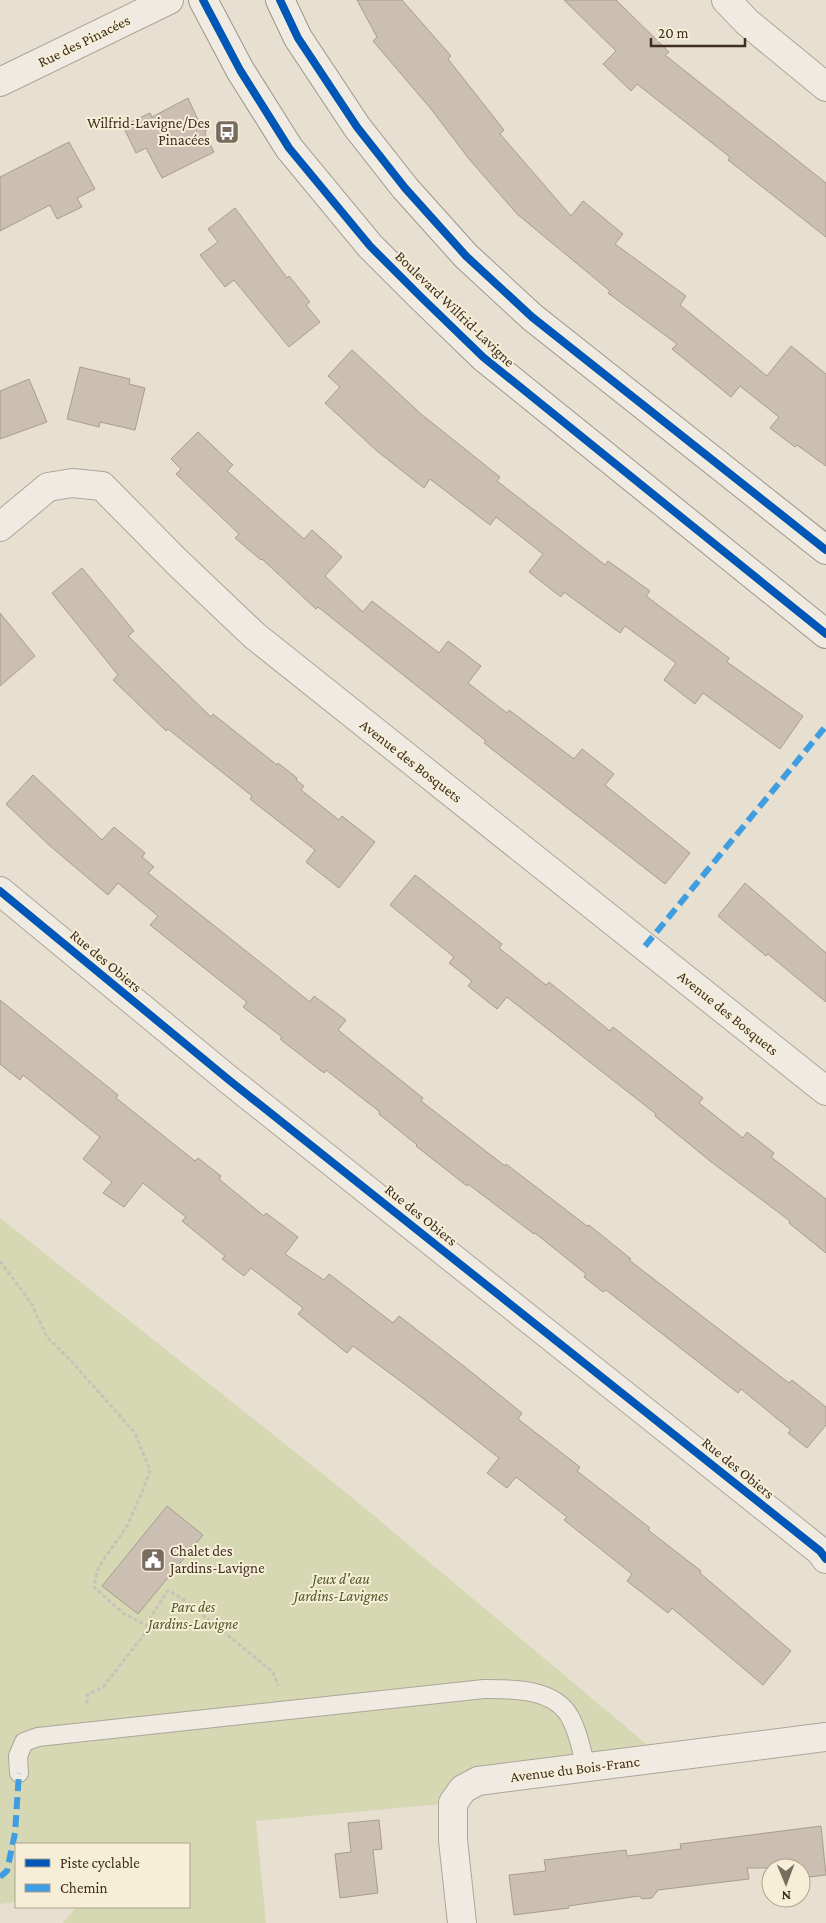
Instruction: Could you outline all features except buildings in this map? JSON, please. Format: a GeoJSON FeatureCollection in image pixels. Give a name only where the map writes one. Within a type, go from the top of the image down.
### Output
{"type":"FeatureCollection","features":[{"type":"Feature","properties":{"kind":"street","name":"Rue des Pinacées"},"geometry":{"type":"LineString","coordinates":[[0,82],[169,0]]}},
{"type":"Feature","properties":{"kind":"street","name":"Boulevard Wilfrid-Lavigne"},"geometry":{"type":"LineString","coordinates":[[203,0],[240,70],[289,148],[370,246],[483,358],[826,634]]}},
{"type":"Feature","properties":{"kind":"street"},"geometry":{"type":"LineString","coordinates":[[280,0],[298,38],[357,127],[405,188],[466,256],[532,317],[826,550]]}},
{"type":"Feature","properties":{"kind":"street"},"geometry":{"type":"LineString","coordinates":[[726,0],[747,22],[826,87]]}},
{"type":"Feature","properties":{"kind":"street","name":"Avenue des Bosquets"},"geometry":{"type":"LineString","coordinates":[[0,527],[48,487],[72,483],[102,486],[177,562],[255,636],[826,1091]]}},
{"type":"Feature","properties":{"kind":"street","name":"Rue des Obiers"},"geometry":{"type":"LineString","coordinates":[[0,891],[228,1080],[820,1551],[826,1560]]}},
{"type":"Feature","properties":{"kind":"street","name":"Avenue du Bois-Franc"},"geometry":{"type":"LineString","coordinates":[[462,1923],[452,1833],[454,1803],[463,1789],[478,1781],[826,1737]]}},
{"type":"Feature","properties":{"kind":"lane"},"geometry":{"type":"LineString","coordinates":[[19,1773],[18,1756],[24,1742],[38,1737],[484,1689],[518,1689],[538,1694],[555,1702],[571,1718],[586,1768]]}},
{"type":"Feature","properties":{"kind":"path"},"geometry":{"type":"LineString","coordinates":[[0,1261],[31,1303],[47,1337],[124,1419],[135,1433],[142,1448],[150,1470],[128,1526],[98,1568],[94,1587],[124,1614],[150,1627]]}},
{"type":"Feature","properties":{"kind":"path"},"geometry":{"type":"LineString","coordinates":[[88,1732],[87,1695],[103,1687],[150,1627],[151,1617],[168,1590],[191,1605],[274,1672],[286,1710]]}},
{"type":"Feature","properties":{"kind":"green space","name":"Parc des Jardins-Lavigne"},"geometry":{"type":"Polygon","coordinates":[[[0,1218],[348,1494],[663,1758],[478,1781],[453,1803],[256,1821],[266,1923],[63,1923],[75,1908],[190,1908],[190,1843],[15,1843],[15,1902],[0,1904],[0,1218]]]}},
{"type":"Feature","properties":{"kind":"marked path"},"geometry":{"type":"LineString","coordinates":[[645,946],[826,726]]}},
{"type":"Feature","properties":{"kind":"marked path"},"geometry":{"type":"LineString","coordinates":[[0,1877],[7,1871],[15,1833],[19,1773]]}},
{"type":"Feature","properties":{"kind":"cycle path"},"geometry":{"type":"LineString","coordinates":[[203,0],[240,70],[289,148],[370,246],[483,357],[826,634]]}},
{"type":"Feature","properties":{"kind":"cycle path"},"geometry":{"type":"LineString","coordinates":[[280,0],[298,38],[357,127],[405,188],[466,256],[532,317],[826,550]]}},
{"type":"Feature","properties":{"kind":"cycle path"},"geometry":{"type":"LineString","coordinates":[[0,891],[229,1080],[820,1551],[826,1559]]}},
{"type":"Feature","properties":{"kind":"place","name":"Wilfrid-Lavigne/Des Pinacées"},"geometry":{"type":"Point","coordinates":[227,132]}},
{"type":"Feature","properties":{"kind":"place","name":"Chalet des Jardins-Lavigne"},"geometry":{"type":"Point","coordinates":[153,1560]}},
{"type":"Feature","properties":{"kind":"park label","name":"Jeux d'eau Jardins-Lavignes"},"geometry":{"type":"Point","coordinates":[341,1588]}}]}
